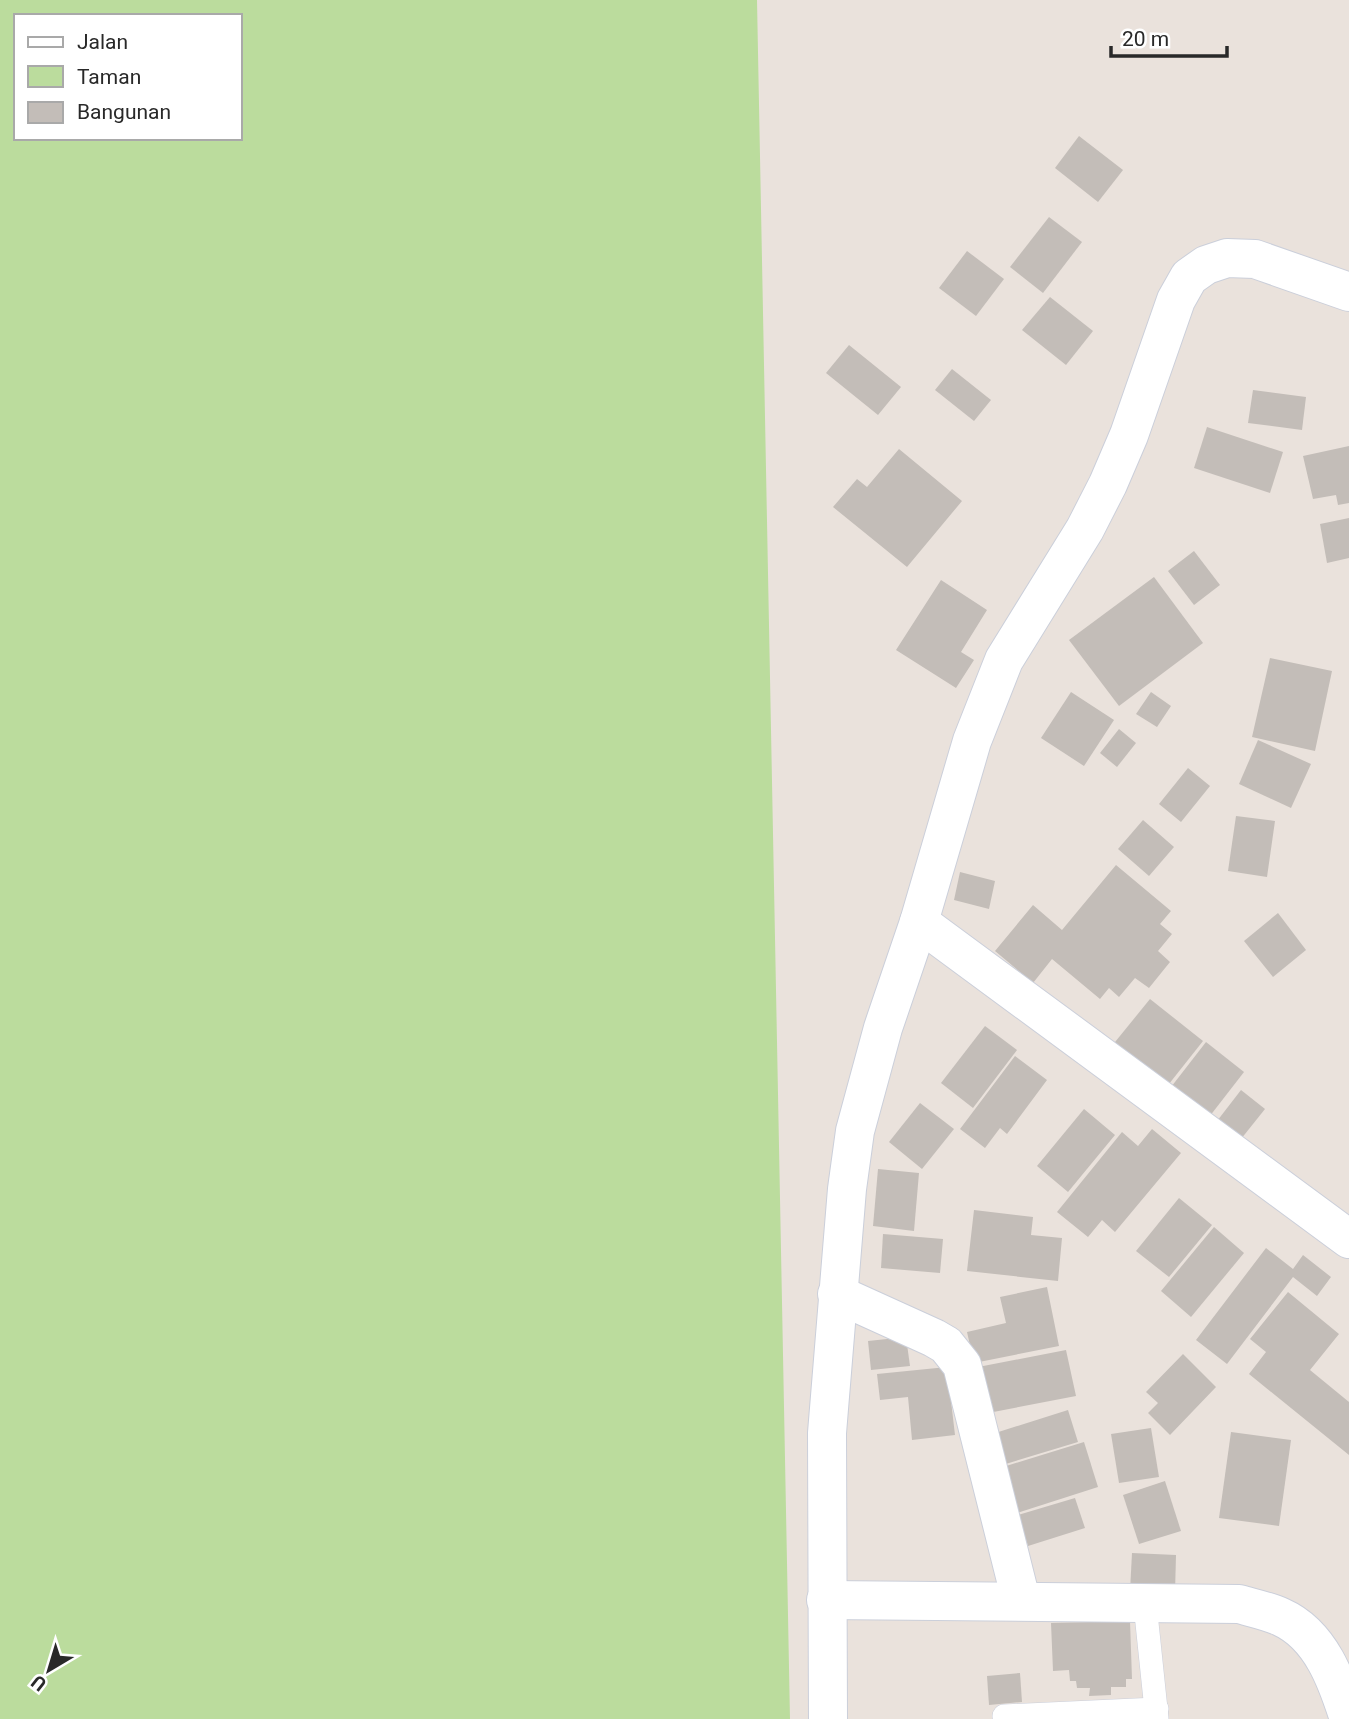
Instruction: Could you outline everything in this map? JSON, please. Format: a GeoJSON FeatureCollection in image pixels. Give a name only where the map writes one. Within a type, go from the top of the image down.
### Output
{"type":"FeatureCollection","features":[{"type":"Feature","properties":{"kind":"street"},"geometry":{"type":"LineString","coordinates":[[828,1719],[827,1433],[837,1294],[855,1131],[883,1028],[919,922],[957,784],[989,696],[1004,660],[1085,529],[1108,484],[1129,435],[1176,300],[1189,277],[1206,265],[1227,258],[1255,259],[1349,292]]}},
{"type":"Feature","properties":{"kind":"street"},"geometry":{"type":"LineString","coordinates":[[919,922],[1349,1239]]}},
{"type":"Feature","properties":{"kind":"street"},"geometry":{"type":"LineString","coordinates":[[837,1294],[934,1338],[946,1345],[962,1365],[1021,1601]]}},
{"type":"Feature","properties":{"kind":"street"},"geometry":{"type":"LineString","coordinates":[[826,1600],[1239,1604],[1283,1618],[1310,1638],[1339,1687],[1349,1719]]}},
{"type":"Feature","properties":{"kind":"lane"},"geometry":{"type":"LineString","coordinates":[[1004,1716],[1157,1714],[1145,1604]]}},
{"type":"Feature","properties":{"kind":"green space"},"geometry":{"type":"Polygon","coordinates":[[[0,0],[757,0],[790,1719],[0,1719],[0,0]]]}},
{"type":"Feature","properties":{"kind":"building"},"geometry":{"type":"Polygon","coordinates":[[[1079,136],[1123,170],[1098,202],[1055,168],[1079,136]]]}},
{"type":"Feature","properties":{"kind":"building"},"geometry":{"type":"Polygon","coordinates":[[[1049,217],[1082,242],[1043,293],[1010,267],[1049,217]]]}},
{"type":"Feature","properties":{"kind":"building"},"geometry":{"type":"Polygon","coordinates":[[[967,251],[1004,279],[976,316],[939,288],[967,251]]]}},
{"type":"Feature","properties":{"kind":"building"},"geometry":{"type":"Polygon","coordinates":[[[1050,297],[1093,331],[1066,365],[1022,330],[1050,297]]]}},
{"type":"Feature","properties":{"kind":"building"},"geometry":{"type":"Polygon","coordinates":[[[849,345],[901,387],[878,415],[826,373],[849,345]]]}},
{"type":"Feature","properties":{"kind":"building"},"geometry":{"type":"Polygon","coordinates":[[[952,369],[991,400],[974,421],[935,390],[952,369]]]}},
{"type":"Feature","properties":{"kind":"building"},"geometry":{"type":"Polygon","coordinates":[[[1253,390],[1306,397],[1302,430],[1248,423],[1253,390]]]}},
{"type":"Feature","properties":{"kind":"building"},"geometry":{"type":"Polygon","coordinates":[[[1207,427],[1283,452],[1270,493],[1194,468],[1207,427]]]}},
{"type":"Feature","properties":{"kind":"building"},"geometry":{"type":"Polygon","coordinates":[[[1349,446],[1349,503],[1338,505],[1336,495],[1313,499],[1303,456],[1349,446]]]}},
{"type":"Feature","properties":{"kind":"building"},"geometry":{"type":"Polygon","coordinates":[[[899,449],[962,501],[907,567],[833,507],[857,479],[867,487],[899,449]]]}},
{"type":"Feature","properties":{"kind":"building"},"geometry":{"type":"Polygon","coordinates":[[[1349,518],[1349,558],[1327,563],[1320,524],[1349,518]]]}},
{"type":"Feature","properties":{"kind":"building"},"geometry":{"type":"Polygon","coordinates":[[[1194,551],[1220,585],[1194,605],[1168,571],[1194,551]]]}},
{"type":"Feature","properties":{"kind":"building"},"geometry":{"type":"Polygon","coordinates":[[[1154,577],[1203,643],[1119,706],[1069,640],[1154,577]]]}},
{"type":"Feature","properties":{"kind":"building"},"geometry":{"type":"Polygon","coordinates":[[[941,580],[987,610],[961,652],[974,660],[956,688],[896,650],[941,580]]]}},
{"type":"Feature","properties":{"kind":"building"},"geometry":{"type":"Polygon","coordinates":[[[1270,658],[1332,671],[1315,751],[1252,737],[1270,658]]]}},
{"type":"Feature","properties":{"kind":"building"},"geometry":{"type":"Polygon","coordinates":[[[1071,692],[1114,720],[1084,766],[1041,738],[1071,692]]]}},
{"type":"Feature","properties":{"kind":"building"},"geometry":{"type":"Polygon","coordinates":[[[1151,692],[1171,706],[1157,727],[1136,714],[1151,692]]]}},
{"type":"Feature","properties":{"kind":"building"},"geometry":{"type":"Polygon","coordinates":[[[1119,729],[1136,743],[1117,767],[1100,753],[1119,729]]]}},
{"type":"Feature","properties":{"kind":"building"},"geometry":{"type":"Polygon","coordinates":[[[1258,740],[1311,764],[1291,808],[1239,784],[1258,740]]]}},
{"type":"Feature","properties":{"kind":"building"},"geometry":{"type":"Polygon","coordinates":[[[1188,768],[1210,786],[1181,822],[1159,804],[1188,768]]]}},
{"type":"Feature","properties":{"kind":"building"},"geometry":{"type":"Polygon","coordinates":[[[1236,816],[1275,821],[1267,877],[1228,871],[1236,816]]]}},
{"type":"Feature","properties":{"kind":"building"},"geometry":{"type":"Polygon","coordinates":[[[1143,820],[1174,847],[1149,876],[1118,849],[1143,820]]]}},
{"type":"Feature","properties":{"kind":"building"},"geometry":{"type":"Polygon","coordinates":[[[1116,865],[1171,911],[1160,924],[1172,934],[1158,951],[1170,962],[1149,988],[1135,978],[1119,997],[1109,988],[1100,999],[1052,959],[1033,983],[995,951],[1033,905],[1062,930],[1116,865]]]}},
{"type":"Feature","properties":{"kind":"building"},"geometry":{"type":"Polygon","coordinates":[[[960,872],[995,881],[989,909],[954,900],[960,872]]]}},
{"type":"Feature","properties":{"kind":"building"},"geometry":{"type":"Polygon","coordinates":[[[1278,913],[1306,950],[1273,977],[1244,941],[1278,913]]]}},
{"type":"Feature","properties":{"kind":"building"},"geometry":{"type":"Polygon","coordinates":[[[1150,999],[1203,1041],[1165,1089],[1111,1047],[1150,999]]]}},
{"type":"Feature","properties":{"kind":"building"},"geometry":{"type":"Polygon","coordinates":[[[985,1026],[1017,1050],[973,1108],[941,1083],[985,1026]]]}},
{"type":"Feature","properties":{"kind":"building"},"geometry":{"type":"Polygon","coordinates":[[[1206,1042],[1244,1072],[1206,1121],[1168,1091],[1206,1042]]]}},
{"type":"Feature","properties":{"kind":"building"},"geometry":{"type":"Polygon","coordinates":[[[1015,1056],[1047,1080],[1007,1134],[1000,1128],[985,1148],[960,1129],[1015,1056]]]}},
{"type":"Feature","properties":{"kind":"building"},"geometry":{"type":"Polygon","coordinates":[[[1241,1090],[1265,1109],[1237,1144],[1214,1125],[1241,1090]]]}},
{"type":"Feature","properties":{"kind":"building"},"geometry":{"type":"Polygon","coordinates":[[[920,1103],[954,1129],[922,1169],[889,1142],[920,1103]]]}},
{"type":"Feature","properties":{"kind":"building"},"geometry":{"type":"Polygon","coordinates":[[[1084,1109],[1115,1135],[1068,1192],[1037,1166],[1084,1109]]]}},
{"type":"Feature","properties":{"kind":"building"},"geometry":{"type":"Polygon","coordinates":[[[1152,1129],[1181,1153],[1115,1232],[1102,1220],[1088,1237],[1057,1212],[1122,1132],[1138,1146],[1152,1129]]]}},
{"type":"Feature","properties":{"kind":"building"},"geometry":{"type":"Polygon","coordinates":[[[878,1169],[919,1173],[914,1231],[873,1226],[878,1169]]]}},
{"type":"Feature","properties":{"kind":"building"},"geometry":{"type":"Polygon","coordinates":[[[1179,1198],[1212,1225],[1169,1277],[1136,1251],[1179,1198]]]}},
{"type":"Feature","properties":{"kind":"building"},"geometry":{"type":"Polygon","coordinates":[[[974,1210],[1033,1217],[1031,1235],[1062,1238],[1058,1281],[967,1271],[974,1210]]]}},
{"type":"Feature","properties":{"kind":"building"},"geometry":{"type":"Polygon","coordinates":[[[1214,1227],[1244,1253],[1191,1317],[1161,1291],[1214,1227]]]}},
{"type":"Feature","properties":{"kind":"building"},"geometry":{"type":"Polygon","coordinates":[[[883,1234],[943,1239],[940,1273],[881,1268],[883,1234]]]}},
{"type":"Feature","properties":{"kind":"building"},"geometry":{"type":"Polygon","coordinates":[[[1266,1248],[1293,1269],[1303,1255],[1331,1277],[1317,1296],[1293,1277],[1227,1364],[1196,1340],[1266,1248]]]}},
{"type":"Feature","properties":{"kind":"building"},"geometry":{"type":"Polygon","coordinates":[[[1047,1287],[1059,1346],[974,1363],[967,1332],[1006,1323],[1000,1297],[1047,1287]]]}},
{"type":"Feature","properties":{"kind":"building"},"geometry":{"type":"Polygon","coordinates":[[[1288,1292],[1339,1334],[1310,1370],[1349,1402],[1349,1455],[1249,1374],[1266,1352],[1250,1339],[1288,1292]]]}},
{"type":"Feature","properties":{"kind":"building"},"geometry":{"type":"Polygon","coordinates":[[[906,1337],[910,1366],[871,1370],[868,1341],[906,1337]]]}},
{"type":"Feature","properties":{"kind":"building"},"geometry":{"type":"Polygon","coordinates":[[[1066,1350],[1076,1396],[983,1414],[973,1368],[1066,1350]]]}},
{"type":"Feature","properties":{"kind":"building"},"geometry":{"type":"Polygon","coordinates":[[[1183,1354],[1216,1387],[1170,1435],[1148,1413],[1158,1403],[1146,1392],[1183,1354]]]}},
{"type":"Feature","properties":{"kind":"building"},"geometry":{"type":"Polygon","coordinates":[[[947,1367],[955,1435],[912,1440],[908,1397],[880,1400],[877,1374],[947,1367]]]}},
{"type":"Feature","properties":{"kind":"building"},"geometry":{"type":"Polygon","coordinates":[[[1068,1410],[1078,1442],[999,1466],[989,1435],[1068,1410]]]}},
{"type":"Feature","properties":{"kind":"building"},"geometry":{"type":"Polygon","coordinates":[[[1151,1428],[1159,1477],[1119,1483],[1111,1434],[1151,1428]]]}},
{"type":"Feature","properties":{"kind":"building"},"geometry":{"type":"Polygon","coordinates":[[[1231,1432],[1291,1440],[1279,1526],[1219,1518],[1231,1432]]]}},
{"type":"Feature","properties":{"kind":"building"},"geometry":{"type":"Polygon","coordinates":[[[1084,1442],[1098,1487],[1017,1513],[1003,1467],[1084,1442]]]}},
{"type":"Feature","properties":{"kind":"building"},"geometry":{"type":"Polygon","coordinates":[[[1165,1481],[1181,1531],[1139,1544],[1123,1495],[1165,1481]]]}},
{"type":"Feature","properties":{"kind":"building"},"geometry":{"type":"Polygon","coordinates":[[[1075,1498],[1085,1528],[1028,1546],[1018,1515],[1075,1498]]]}},
{"type":"Feature","properties":{"kind":"building"},"geometry":{"type":"Polygon","coordinates":[[[1132,1553],[1176,1555],[1175,1593],[1130,1591],[1132,1553]]]}},
{"type":"Feature","properties":{"kind":"building"},"geometry":{"type":"Polygon","coordinates":[[[1130,1621],[1132,1679],[1126,1679],[1126,1687],[1111,1687],[1111,1695],[1089,1696],[1090,1688],[1077,1688],[1076,1681],[1070,1681],[1069,1670],[1053,1671],[1051,1623],[1130,1621]]]}},
{"type":"Feature","properties":{"kind":"building"},"geometry":{"type":"Polygon","coordinates":[[[1020,1673],[1022,1702],[989,1705],[987,1676],[1020,1673]]]}}]}
